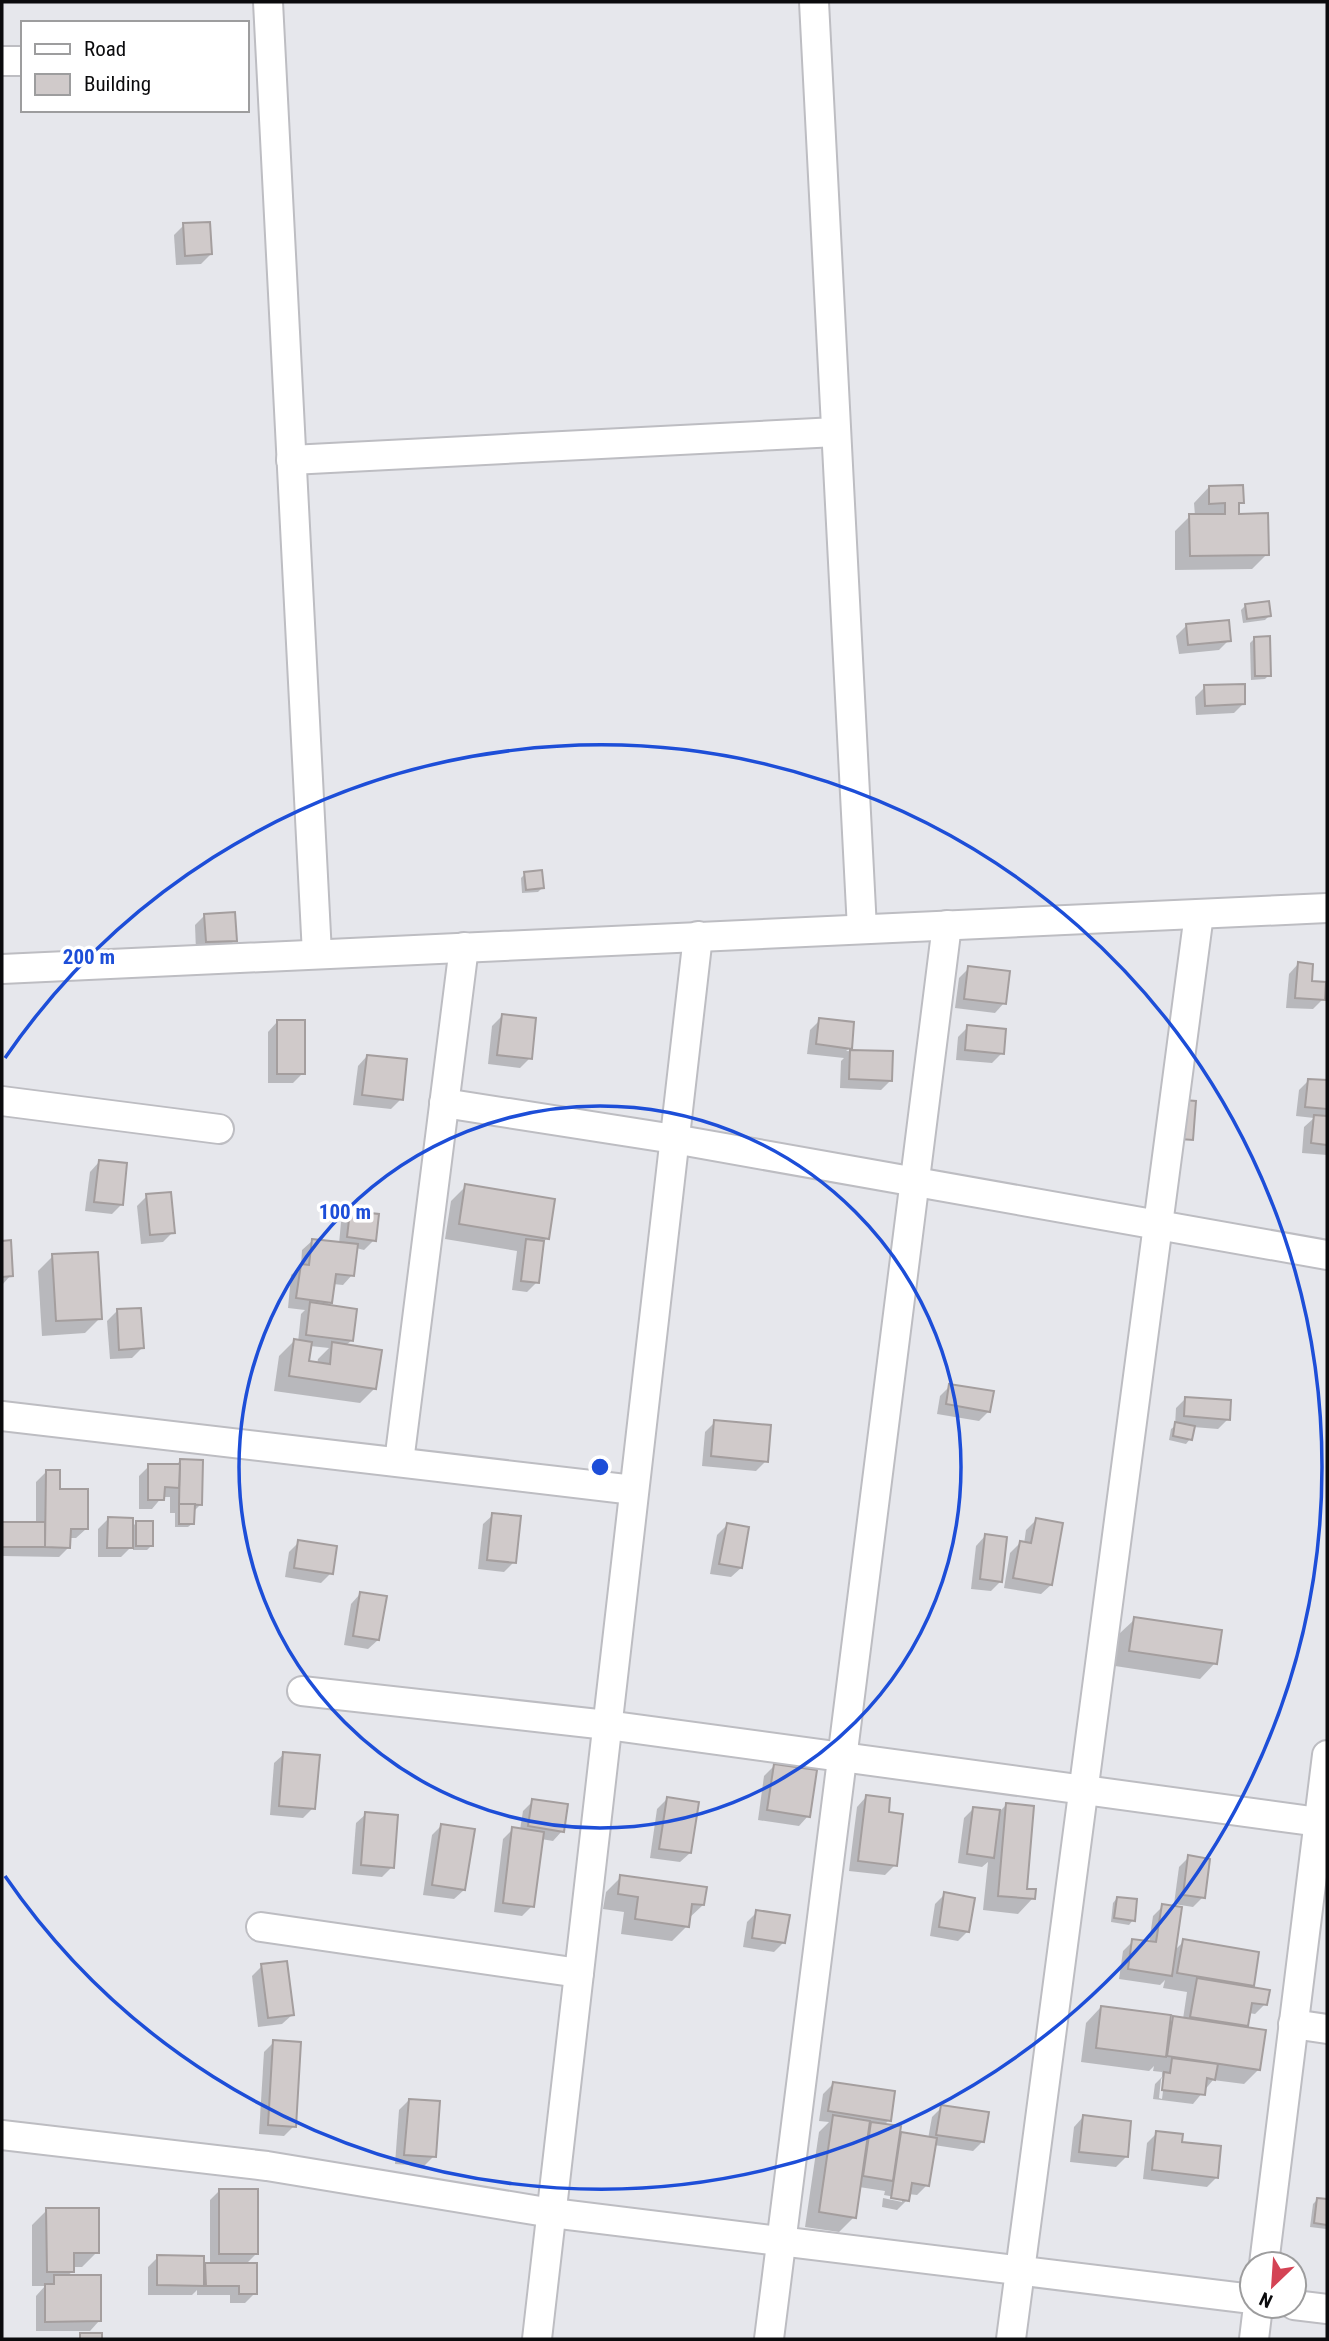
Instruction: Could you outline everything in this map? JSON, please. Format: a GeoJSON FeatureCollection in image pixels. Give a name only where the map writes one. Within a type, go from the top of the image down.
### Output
{"type":"FeatureCollection","features":[{"type":"Feature","properties":{"kind":"street"},"geometry":{"type":"LineString","coordinates":[[268,2],[258,51],[291,460],[317,954]]}},
{"type":"Feature","properties":{"kind":"street"},"geometry":{"type":"LineString","coordinates":[[814,2],[862,929]]}},
{"type":"Feature","properties":{"kind":"street"},"geometry":{"type":"LineString","coordinates":[[2,61],[21,61]]}},
{"type":"Feature","properties":{"kind":"street"},"geometry":{"type":"LineString","coordinates":[[291,460],[836,432]]}},
{"type":"Feature","properties":{"kind":"street"},"geometry":{"type":"LineString","coordinates":[[2,969],[1327,908]]}},
{"type":"Feature","properties":{"kind":"street"},"geometry":{"type":"LineString","coordinates":[[1012,2339],[1199,914]]}},
{"type":"Feature","properties":{"kind":"street"},"geometry":{"type":"LineString","coordinates":[[769,2339],[947,925]]}},
{"type":"Feature","properties":{"kind":"street"},"geometry":{"type":"LineString","coordinates":[[537,2339],[698,936]]}},
{"type":"Feature","properties":{"kind":"street"},"geometry":{"type":"LineString","coordinates":[[398,1462],[464,947]]}},
{"type":"Feature","properties":{"kind":"street"},"geometry":{"type":"LineString","coordinates":[[2,1101],[219,1129]]}},
{"type":"Feature","properties":{"kind":"street"},"geometry":{"type":"LineString","coordinates":[[444,1103],[674,1139],[1327,1255]]}},
{"type":"Feature","properties":{"kind":"street"},"geometry":{"type":"LineString","coordinates":[[2,1416],[634,1490]]}},
{"type":"Feature","properties":{"kind":"street"},"geometry":{"type":"LineString","coordinates":[[302,1691],[607,1725],[1319,1822]]}},
{"type":"Feature","properties":{"kind":"street"},"geometry":{"type":"LineString","coordinates":[[1266,2250],[1327,1755]]}},
{"type":"Feature","properties":{"kind":"street"},"geometry":{"type":"LineString","coordinates":[[261,1927],[579,1973]]}},
{"type":"Feature","properties":{"kind":"street"},"geometry":{"type":"LineString","coordinates":[[1293,2024],[1327,2029]]}},
{"type":"Feature","properties":{"kind":"street"},"geometry":{"type":"LineString","coordinates":[[2,2135],[267,2165],[552,2213],[1238,2298]]}},
{"type":"Feature","properties":{"kind":"street"},"geometry":{"type":"LineString","coordinates":[[1308,2307],[1327,2309]]}},
{"type":"Feature","properties":{"kind":"street"},"geometry":{"type":"LineString","coordinates":[[1254,2339],[1256,2320]]}},
{"type":"Feature","properties":{"kind":"building"},"geometry":{"type":"Polygon","coordinates":[[[210,222],[212,254],[185,256],[183,223],[210,222]]]}},
{"type":"Feature","properties":{"kind":"building"},"geometry":{"type":"Polygon","coordinates":[[[1243,485],[1244,503],[1239,503],[1239,514],[1268,513],[1269,555],[1190,556],[1189,514],[1225,514],[1225,503],[1209,504],[1209,486],[1243,485]]]}},
{"type":"Feature","properties":{"kind":"building"},"geometry":{"type":"Polygon","coordinates":[[[1269,601],[1271,616],[1247,619],[1245,604],[1269,601]]]}},
{"type":"Feature","properties":{"kind":"building"},"geometry":{"type":"Polygon","coordinates":[[[1229,620],[1231,641],[1188,645],[1186,624],[1229,620]]]}},
{"type":"Feature","properties":{"kind":"building"},"geometry":{"type":"Polygon","coordinates":[[[1270,636],[1271,676],[1255,676],[1254,637],[1270,636]]]}},
{"type":"Feature","properties":{"kind":"building"},"geometry":{"type":"Polygon","coordinates":[[[1245,684],[1245,704],[1205,706],[1204,685],[1245,684]]]}},
{"type":"Feature","properties":{"kind":"building"},"geometry":{"type":"Polygon","coordinates":[[[542,870],[544,888],[526,890],[524,872],[542,870]]]}},
{"type":"Feature","properties":{"kind":"building"},"geometry":{"type":"Polygon","coordinates":[[[235,912],[237,941],[206,942],[204,914],[235,912]]]}},
{"type":"Feature","properties":{"kind":"building"},"geometry":{"type":"Polygon","coordinates":[[[1298,962],[1313,964],[1312,981],[1326,982],[1325,1000],[1295,998],[1298,962]]]}},
{"type":"Feature","properties":{"kind":"building"},"geometry":{"type":"Polygon","coordinates":[[[968,966],[1010,971],[1006,1004],[964,999],[968,966]]]}},
{"type":"Feature","properties":{"kind":"building"},"geometry":{"type":"Polygon","coordinates":[[[502,1014],[536,1018],[532,1059],[497,1055],[502,1014]]]}},
{"type":"Feature","properties":{"kind":"building"},"geometry":{"type":"Polygon","coordinates":[[[819,1018],[854,1022],[852,1049],[816,1044],[819,1018]]]}},
{"type":"Feature","properties":{"kind":"building"},"geometry":{"type":"Polygon","coordinates":[[[277,1020],[305,1020],[305,1074],[277,1074],[277,1020]]]}},
{"type":"Feature","properties":{"kind":"building"},"geometry":{"type":"Polygon","coordinates":[[[967,1025],[1006,1029],[1004,1054],[965,1050],[967,1025]]]}},
{"type":"Feature","properties":{"kind":"building"},"geometry":{"type":"Polygon","coordinates":[[[850,1050],[893,1051],[892,1081],[849,1079],[850,1050]]]}},
{"type":"Feature","properties":{"kind":"building"},"geometry":{"type":"Polygon","coordinates":[[[367,1055],[407,1059],[403,1100],[362,1095],[367,1055]]]}},
{"type":"Feature","properties":{"kind":"building"},"geometry":{"type":"Polygon","coordinates":[[[1308,1079],[1327,1080],[1327,1109],[1305,1107],[1308,1079]]]}},
{"type":"Feature","properties":{"kind":"building"},"geometry":{"type":"Polygon","coordinates":[[[1183,1100],[1196,1101],[1193,1140],[1180,1139],[1183,1100]]]}},
{"type":"Feature","properties":{"kind":"building"},"geometry":{"type":"Polygon","coordinates":[[[1314,1115],[1327,1116],[1327,1145],[1311,1143],[1314,1115]]]}},
{"type":"Feature","properties":{"kind":"building"},"geometry":{"type":"Polygon","coordinates":[[[99,1160],[127,1163],[123,1205],[94,1202],[99,1160]]]}},
{"type":"Feature","properties":{"kind":"building"},"geometry":{"type":"Polygon","coordinates":[[[465,1184],[555,1199],[549,1239],[459,1224],[465,1184]]]}},
{"type":"Feature","properties":{"kind":"building"},"geometry":{"type":"Polygon","coordinates":[[[171,1192],[175,1233],[150,1235],[146,1194],[171,1192]]]}},
{"type":"Feature","properties":{"kind":"building"},"geometry":{"type":"Polygon","coordinates":[[[350,1211],[379,1214],[376,1241],[347,1237],[350,1211]]]}},
{"type":"Feature","properties":{"kind":"building"},"geometry":{"type":"Polygon","coordinates":[[[312,1239],[358,1244],[354,1276],[336,1274],[332,1303],[296,1298],[301,1264],[309,1265],[312,1239]]]}},
{"type":"Feature","properties":{"kind":"building"},"geometry":{"type":"Polygon","coordinates":[[[526,1239],[544,1241],[539,1283],[521,1281],[526,1239]]]}},
{"type":"Feature","properties":{"kind":"building"},"geometry":{"type":"Polygon","coordinates":[[[11,1240],[13,1276],[2,1277],[2,1241],[11,1240]]]}},
{"type":"Feature","properties":{"kind":"building"},"geometry":{"type":"Polygon","coordinates":[[[98,1252],[102,1319],[56,1321],[52,1254],[98,1252]]]}},
{"type":"Feature","properties":{"kind":"building"},"geometry":{"type":"Polygon","coordinates":[[[310,1302],[357,1309],[353,1341],[306,1335],[310,1302]]]}},
{"type":"Feature","properties":{"kind":"building"},"geometry":{"type":"Polygon","coordinates":[[[141,1308],[144,1348],[119,1350],[117,1309],[141,1308]]]}},
{"type":"Feature","properties":{"kind":"building"},"geometry":{"type":"Polygon","coordinates":[[[294,1339],[312,1342],[309,1361],[330,1364],[332,1342],[382,1350],[376,1389],[289,1376],[294,1339]]]}},
{"type":"Feature","properties":{"kind":"building"},"geometry":{"type":"Polygon","coordinates":[[[949,1384],[994,1391],[990,1412],[946,1404],[949,1384]]]}},
{"type":"Feature","properties":{"kind":"building"},"geometry":{"type":"Polygon","coordinates":[[[1185,1397],[1231,1400],[1230,1420],[1184,1416],[1185,1397]]]}},
{"type":"Feature","properties":{"kind":"building"},"geometry":{"type":"Polygon","coordinates":[[[714,1420],[771,1425],[768,1462],[711,1456],[714,1420]]]}},
{"type":"Feature","properties":{"kind":"building"},"geometry":{"type":"Polygon","coordinates":[[[1175,1422],[1195,1426],[1192,1440],[1173,1436],[1175,1422]]]}},
{"type":"Feature","properties":{"kind":"building"},"geometry":{"type":"Polygon","coordinates":[[[180,1459],[203,1460],[202,1505],[179,1504],[180,1459]]]}},
{"type":"Feature","properties":{"kind":"building"},"geometry":{"type":"Polygon","coordinates":[[[148,1464],[180,1464],[179,1488],[165,1487],[164,1500],[148,1500],[148,1464]]]}},
{"type":"Feature","properties":{"kind":"building"},"geometry":{"type":"Polygon","coordinates":[[[46,1470],[60,1470],[60,1489],[88,1489],[88,1529],[71,1529],[70,1548],[45,1547],[46,1470]]]}},
{"type":"Feature","properties":{"kind":"building"},"geometry":{"type":"Polygon","coordinates":[[[179,1504],[195,1504],[194,1524],[179,1524],[179,1504]]]}},
{"type":"Feature","properties":{"kind":"building"},"geometry":{"type":"Polygon","coordinates":[[[492,1513],[521,1516],[516,1563],[487,1560],[492,1513]]]}},
{"type":"Feature","properties":{"kind":"building"},"geometry":{"type":"Polygon","coordinates":[[[108,1517],[133,1518],[133,1548],[107,1548],[108,1517]]]}},
{"type":"Feature","properties":{"kind":"building"},"geometry":{"type":"Polygon","coordinates":[[[1036,1518],[1063,1523],[1052,1585],[1013,1578],[1020,1541],[1031,1543],[1036,1518]]]}},
{"type":"Feature","properties":{"kind":"building"},"geometry":{"type":"Polygon","coordinates":[[[136,1521],[153,1521],[153,1546],[136,1546],[136,1521]]]}},
{"type":"Feature","properties":{"kind":"building"},"geometry":{"type":"Polygon","coordinates":[[[2,1522],[45,1522],[45,1547],[2,1547],[2,1522]]]}},
{"type":"Feature","properties":{"kind":"building"},"geometry":{"type":"Polygon","coordinates":[[[727,1523],[749,1527],[742,1568],[719,1564],[727,1523]]]}},
{"type":"Feature","properties":{"kind":"building"},"geometry":{"type":"Polygon","coordinates":[[[985,1534],[1007,1537],[1002,1582],[980,1579],[985,1534]]]}},
{"type":"Feature","properties":{"kind":"building"},"geometry":{"type":"Polygon","coordinates":[[[298,1540],[337,1546],[333,1574],[294,1568],[298,1540]]]}},
{"type":"Feature","properties":{"kind":"building"},"geometry":{"type":"Polygon","coordinates":[[[360,1592],[387,1596],[379,1640],[353,1636],[360,1592]]]}},
{"type":"Feature","properties":{"kind":"building"},"geometry":{"type":"Polygon","coordinates":[[[1134,1617],[1222,1630],[1217,1664],[1129,1651],[1134,1617]]]}},
{"type":"Feature","properties":{"kind":"building"},"geometry":{"type":"Polygon","coordinates":[[[283,1752],[320,1755],[315,1809],[279,1806],[283,1752]]]}},
{"type":"Feature","properties":{"kind":"building"},"geometry":{"type":"Polygon","coordinates":[[[774,1764],[817,1770],[810,1817],[767,1810],[774,1764]]]}},
{"type":"Feature","properties":{"kind":"building"},"geometry":{"type":"Polygon","coordinates":[[[866,1795],[890,1798],[889,1812],[903,1814],[897,1866],[858,1861],[866,1795]]]}},
{"type":"Feature","properties":{"kind":"building"},"geometry":{"type":"Polygon","coordinates":[[[667,1797],[699,1802],[691,1853],[659,1849],[667,1797]]]}},
{"type":"Feature","properties":{"kind":"building"},"geometry":{"type":"Polygon","coordinates":[[[532,1799],[568,1804],[564,1832],[528,1826],[532,1799]]]}},
{"type":"Feature","properties":{"kind":"building"},"geometry":{"type":"Polygon","coordinates":[[[1006,1803],[1034,1806],[1027,1889],[1036,1889],[1035,1899],[998,1896],[1006,1803]]]}},
{"type":"Feature","properties":{"kind":"building"},"geometry":{"type":"Polygon","coordinates":[[[973,1807],[1000,1810],[994,1858],[967,1854],[973,1807]]]}},
{"type":"Feature","properties":{"kind":"building"},"geometry":{"type":"Polygon","coordinates":[[[365,1812],[398,1815],[394,1868],[361,1865],[365,1812]]]}},
{"type":"Feature","properties":{"kind":"building"},"geometry":{"type":"Polygon","coordinates":[[[441,1824],[475,1829],[465,1890],[432,1885],[441,1824]]]}},
{"type":"Feature","properties":{"kind":"building"},"geometry":{"type":"Polygon","coordinates":[[[512,1827],[544,1832],[534,1907],[503,1903],[512,1827]]]}},
{"type":"Feature","properties":{"kind":"building"},"geometry":{"type":"Polygon","coordinates":[[[1188,1855],[1210,1859],[1205,1898],[1183,1895],[1188,1855]]]}},
{"type":"Feature","properties":{"kind":"building"},"geometry":{"type":"Polygon","coordinates":[[[620,1875],[707,1887],[704,1905],[692,1904],[689,1927],[635,1919],[638,1897],[618,1894],[620,1875]]]}},
{"type":"Feature","properties":{"kind":"building"},"geometry":{"type":"Polygon","coordinates":[[[944,1892],[975,1898],[969,1932],[939,1927],[944,1892]]]}},
{"type":"Feature","properties":{"kind":"building"},"geometry":{"type":"Polygon","coordinates":[[[1117,1897],[1137,1899],[1135,1921],[1114,1918],[1117,1897]]]}},
{"type":"Feature","properties":{"kind":"building"},"geometry":{"type":"Polygon","coordinates":[[[1162,1904],[1182,1907],[1172,1976],[1128,1969],[1132,1939],[1156,1942],[1162,1904]]]}},
{"type":"Feature","properties":{"kind":"building"},"geometry":{"type":"Polygon","coordinates":[[[756,1910],[790,1915],[785,1943],[752,1938],[756,1910]]]}},
{"type":"Feature","properties":{"kind":"building"},"geometry":{"type":"Polygon","coordinates":[[[1183,1939],[1259,1952],[1254,1986],[1177,1973],[1183,1939]]]}},
{"type":"Feature","properties":{"kind":"building"},"geometry":{"type":"Polygon","coordinates":[[[287,1961],[294,2015],[268,2018],[261,1964],[287,1961]]]}},
{"type":"Feature","properties":{"kind":"building"},"geometry":{"type":"Polygon","coordinates":[[[1197,1978],[1270,1990],[1267,2005],[1252,2003],[1248,2026],[1190,2017],[1197,1978]]]}},
{"type":"Feature","properties":{"kind":"building"},"geometry":{"type":"Polygon","coordinates":[[[1101,2006],[1171,2015],[1166,2057],[1096,2048],[1101,2006]]]}},
{"type":"Feature","properties":{"kind":"building"},"geometry":{"type":"Polygon","coordinates":[[[1173,2016],[1266,2030],[1260,2070],[1167,2056],[1173,2016]]]}},
{"type":"Feature","properties":{"kind":"building"},"geometry":{"type":"Polygon","coordinates":[[[273,2040],[301,2042],[296,2127],[268,2125],[273,2040]]]}},
{"type":"Feature","properties":{"kind":"building"},"geometry":{"type":"Polygon","coordinates":[[[1172,2058],[1218,2064],[1215,2080],[1207,2078],[1205,2095],[1162,2090],[1164,2072],[1170,2073],[1172,2058]]]}},
{"type":"Feature","properties":{"kind":"building"},"geometry":{"type":"Polygon","coordinates":[[[833,2082],[895,2091],[891,2121],[828,2111],[833,2082]]]}},
{"type":"Feature","properties":{"kind":"building"},"geometry":{"type":"Polygon","coordinates":[[[409,2099],[440,2101],[436,2157],[404,2155],[409,2099]]]}},
{"type":"Feature","properties":{"kind":"building"},"geometry":{"type":"Polygon","coordinates":[[[941,2105],[989,2112],[984,2142],[936,2135],[941,2105]]]}},
{"type":"Feature","properties":{"kind":"building"},"geometry":{"type":"Polygon","coordinates":[[[833,2115],[870,2121],[856,2218],[819,2212],[833,2115]]]}},
{"type":"Feature","properties":{"kind":"building"},"geometry":{"type":"Polygon","coordinates":[[[1083,2115],[1131,2121],[1128,2157],[1079,2152],[1083,2115]]]}},
{"type":"Feature","properties":{"kind":"building"},"geometry":{"type":"Polygon","coordinates":[[[871,2122],[901,2126],[893,2181],[863,2176],[871,2122]]]}},
{"type":"Feature","properties":{"kind":"building"},"geometry":{"type":"Polygon","coordinates":[[[1156,2131],[1183,2134],[1182,2142],[1221,2146],[1218,2178],[1152,2170],[1156,2131]]]}},
{"type":"Feature","properties":{"kind":"building"},"geometry":{"type":"Polygon","coordinates":[[[901,2132],[937,2138],[929,2186],[912,2183],[909,2201],[891,2198],[901,2132]]]}},
{"type":"Feature","properties":{"kind":"building"},"geometry":{"type":"Polygon","coordinates":[[[219,2189],[258,2189],[258,2254],[219,2254],[219,2189]]]}},
{"type":"Feature","properties":{"kind":"building"},"geometry":{"type":"Polygon","coordinates":[[[1317,2198],[1327,2199],[1327,2225],[1314,2223],[1317,2198]]]}},
{"type":"Feature","properties":{"kind":"building"},"geometry":{"type":"Polygon","coordinates":[[[46,2208],[99,2208],[99,2253],[74,2253],[74,2272],[47,2272],[46,2208]]]}},
{"type":"Feature","properties":{"kind":"building"},"geometry":{"type":"Polygon","coordinates":[[[157,2255],[204,2256],[204,2286],[157,2285],[157,2255]]]}},
{"type":"Feature","properties":{"kind":"building"},"geometry":{"type":"Polygon","coordinates":[[[205,2263],[257,2263],[257,2294],[239,2294],[239,2286],[206,2286],[205,2263]]]}},
{"type":"Feature","properties":{"kind":"building"},"geometry":{"type":"Polygon","coordinates":[[[54,2275],[101,2275],[101,2321],[45,2322],[45,2284],[54,2284],[54,2275]]]}},
{"type":"Feature","properties":{"kind":"building"},"geometry":{"type":"Polygon","coordinates":[[[80,2333],[102,2333],[102,2339],[80,2339],[80,2333]]]}}]}
